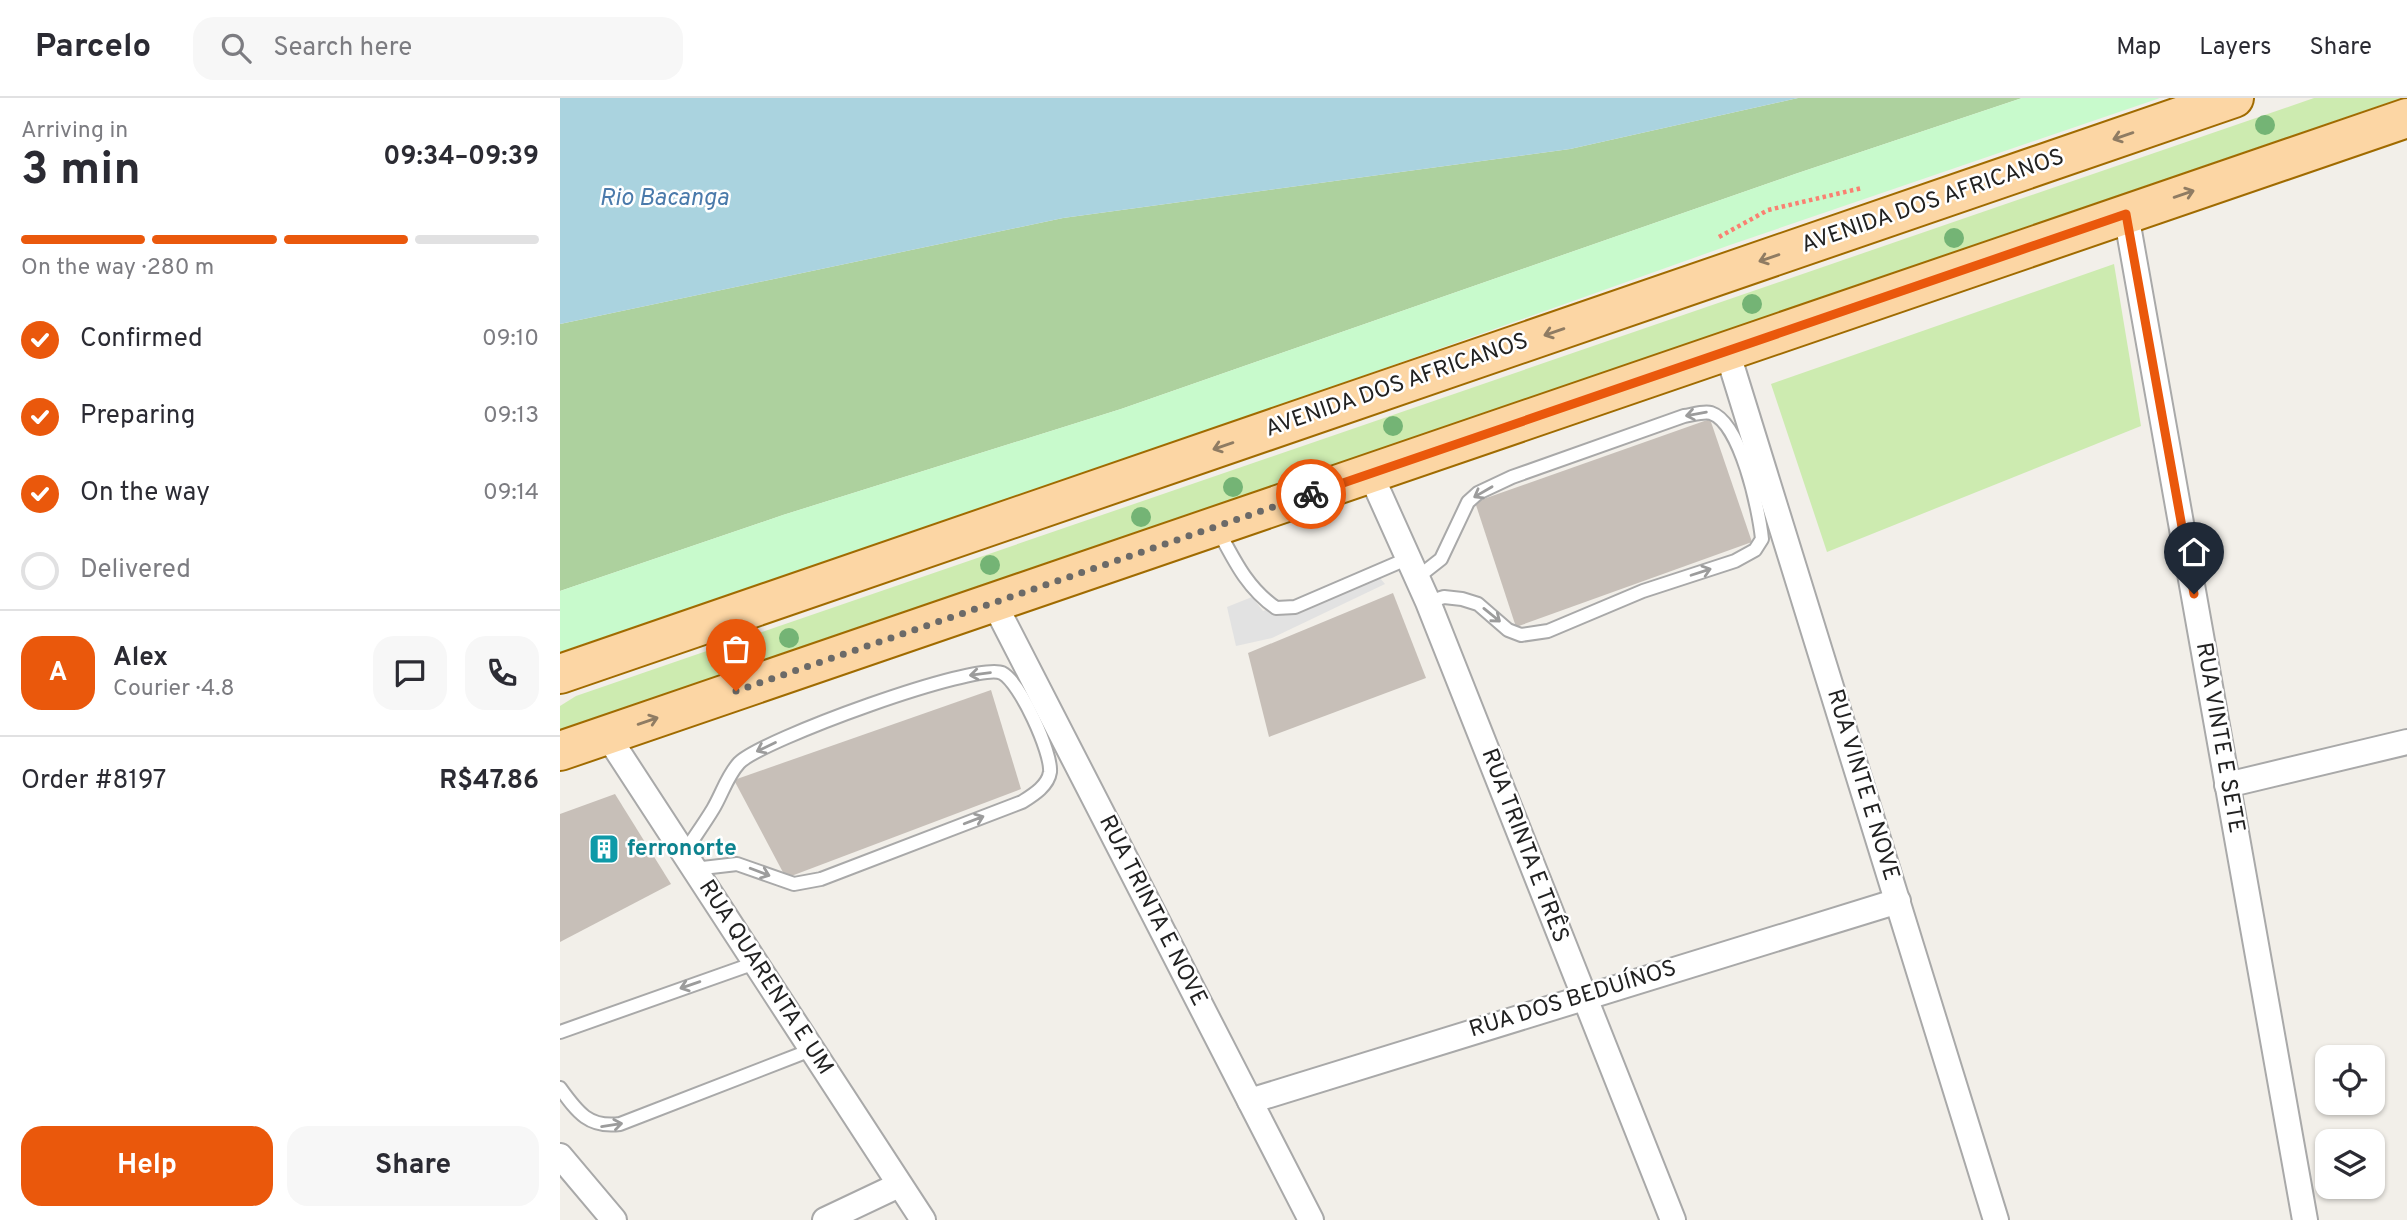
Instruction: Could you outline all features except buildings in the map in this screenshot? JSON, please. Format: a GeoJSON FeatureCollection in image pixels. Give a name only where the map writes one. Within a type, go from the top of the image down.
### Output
{"type":"FeatureCollection","features":[{"type":"Feature","properties":{"kind":"main road","name":"AVENIDA DOS AFRICANOS"},"geometry":{"type":"LineString","coordinates":[[560,674],[2234,98]]}},
{"type":"Feature","properties":{"kind":"main road"},"geometry":{"type":"LineString","coordinates":[[560,751],[2407,118]]}},
{"type":"Feature","properties":{"kind":"main road"},"geometry":{"type":"LineString","coordinates":[[560,685],[639,647]]}},
{"type":"Feature","properties":{"kind":"street","name":"RUA VINTE E SETE"},"geometry":{"type":"LineString","coordinates":[[2126,214],[2305,1220]]}},
{"type":"Feature","properties":{"kind":"street","name":"RUA VINTE E NOVE"},"geometry":{"type":"LineString","coordinates":[[1727,351],[1996,1220]]}},
{"type":"Feature","properties":{"kind":"street","name":"RUA TRINTA E TRÊS"},"geometry":{"type":"LineString","coordinates":[[1370,473],[1429,602],[1582,997],[1673,1220]]}},
{"type":"Feature","properties":{"kind":"street","name":"RUA TRINTA E NOVE"},"geometry":{"type":"LineString","coordinates":[[994,603],[1311,1220]]}},
{"type":"Feature","properties":{"kind":"street","name":"RUA QUARENTA E UM"},"geometry":{"type":"LineString","coordinates":[[607,735],[923,1220]]}},
{"type":"Feature","properties":{"kind":"street"},"geometry":{"type":"LineString","coordinates":[[2227,785],[2407,742]]}},
{"type":"Feature","properties":{"kind":"street","name":"RUA DOS BEDUÍNOS"},"geometry":{"type":"LineString","coordinates":[[1250,1101],[1898,901]]}},
{"type":"Feature","properties":{"kind":"street"},"geometry":{"type":"LineString","coordinates":[[560,1156],[614,1220]]}},
{"type":"Feature","properties":{"kind":"street"},"geometry":{"type":"LineString","coordinates":[[825,1220],[899,1185]]}},
{"type":"Feature","properties":{"kind":"lane"},"geometry":{"type":"LineString","coordinates":[[1216,526],[1239,571],[1257,596],[1276,608],[1295,607],[1441,559],[1468,502],[1512,477],[1684,416],[1708,412],[1719,417],[1729,430],[1751,480],[1762,539],[1755,550],[1735,561],[1643,591],[1548,631],[1521,635],[1508,629],[1478,604],[1444,597],[1429,602]]}},
{"type":"Feature","properties":{"kind":"lane"},"geometry":{"type":"LineString","coordinates":[[985,671],[1002,673],[1013,683],[1047,750],[1050,773],[1041,789],[1022,803],[821,879],[794,884],[737,864],[689,861],[740,762],[763,747],[871,705],[958,677],[985,671]]}},
{"type":"Feature","properties":{"kind":"lane"},"geometry":{"type":"LineString","coordinates":[[560,1032],[755,963]]}},
{"type":"Feature","properties":{"kind":"lane"},"geometry":{"type":"LineString","coordinates":[[560,1088],[586,1119],[600,1127],[620,1124],[811,1050]]}},
{"type":"Feature","properties":{"kind":"green space"},"geometry":{"type":"Polygon","coordinates":[[[1798,98],[2022,98],[1795,174],[1121,409],[783,515],[560,591],[560,324],[1063,218],[1570,149],[1798,98]]]}},
{"type":"Feature","properties":{"kind":"green space"},"geometry":{"type":"Polygon","coordinates":[[[2022,98],[2160,98],[1730,245],[1088,474],[560,652],[560,591],[783,515],[1121,409],[1795,174],[2022,98]]]}},
{"type":"Feature","properties":{"kind":"green space"},"geometry":{"type":"Polygon","coordinates":[[[2314,98],[2402,98],[560,730],[560,706],[576,696],[2314,98]]]}},
{"type":"Feature","properties":{"kind":"green space"},"geometry":{"type":"Polygon","coordinates":[[[2114,264],[2141,426],[1827,552],[1771,384],[2114,264]]]}},
{"type":"Feature","properties":{"kind":"shaded area"},"geometry":{"type":"Polygon","coordinates":[[[1375,572],[1385,584],[1272,638],[1236,646],[1227,607],[1252,597],[1263,611],[1375,572]]]}},
{"type":"Feature","properties":{"kind":"water","name":"Rio Bacanga"},"geometry":{"type":"Polygon","coordinates":[[[560,98],[1798,98],[1570,149],[1063,218],[560,324],[560,98]]]}},
{"type":"Feature","properties":{"kind":"way so far"},"geometry":{"type":"LineString","coordinates":[[736,691],[1311,494]]}},
{"type":"Feature","properties":{"kind":"place","name":"ferronorte"},"geometry":{"type":"Point","coordinates":[604,849]}},
{"type":"Feature","properties":{"kind":"route"},"geometry":{"type":"LineString","coordinates":[[1311,494],[2126,214],[2194,594]]}}]}
